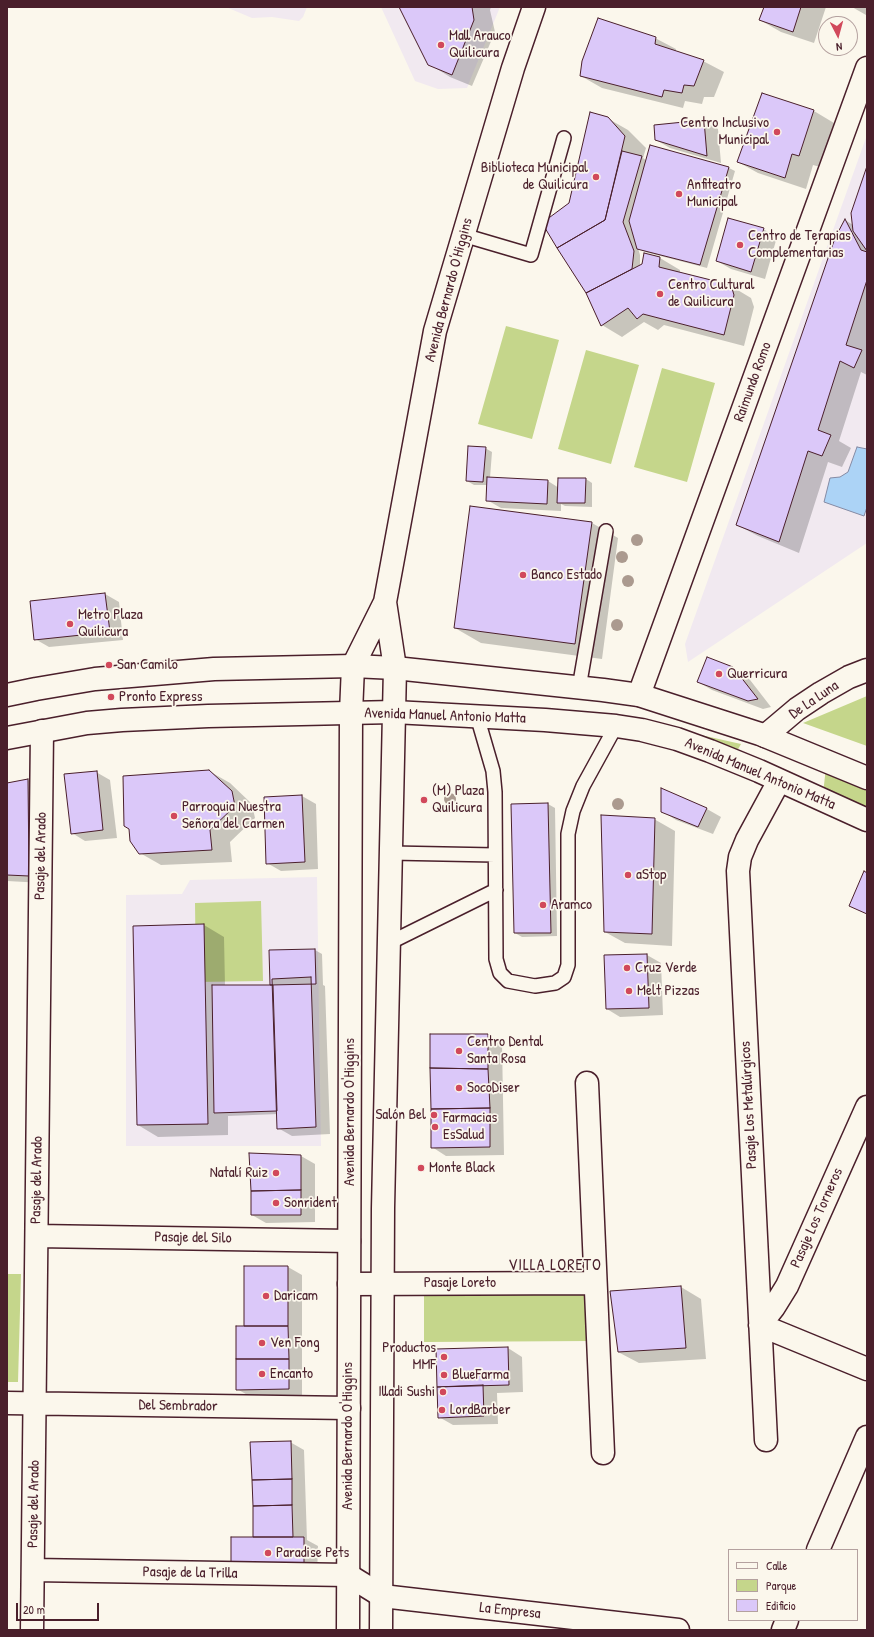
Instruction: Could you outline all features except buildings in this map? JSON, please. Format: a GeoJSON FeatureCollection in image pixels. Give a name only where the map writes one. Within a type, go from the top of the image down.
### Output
{"type":"FeatureCollection","features":[{"type":"Feature","properties":{"kind":"street","name":"Avenida Bernardo O'Higgins"},"geometry":{"type":"LineString","coordinates":[[348,1630],[351,713],[353,666],[385,602],[435,331],[513,68],[534,7]]}},
{"type":"Feature","properties":{"kind":"street","name":"Raimundo Romo"},"geometry":{"type":"LineString","coordinates":[[639,696],[867,68]]}},
{"type":"Feature","properties":{"kind":"street","name":"Avenida Bernardo O'Higgins"},"geometry":{"type":"LineString","coordinates":[[381,1630],[383,1284],[395,668],[385,602]]}},
{"type":"Feature","properties":{"kind":"street","name":"Avenida Manuel Antonio Matta"},"geometry":{"type":"LineString","coordinates":[[7,695],[81,682],[137,675],[214,669],[353,666],[395,668],[639,696],[764,736],[867,778]]}},
{"type":"Feature","properties":{"kind":"street","name":"De La Luna"},"geometry":{"type":"LineString","coordinates":[[764,736],[797,709],[821,693],[849,677],[867,670]]}},
{"type":"Feature","properties":{"kind":"street","name":"Avenida Manuel Antonio Matta"},"geometry":{"type":"LineString","coordinates":[[7,738],[42,730],[87,723],[122,720],[208,716],[394,712],[545,720],[616,726],[642,730],[677,739],[710,751],[867,820]]}},
{"type":"Feature","properties":{"kind":"street","name":"Pasaje del Arado"},"geometry":{"type":"LineString","coordinates":[[32,1630],[42,730]]}},
{"type":"Feature","properties":{"kind":"street","name":"Pasaje Los Metalúrgicos"},"geometry":{"type":"LineString","coordinates":[[766,1440],[738,871],[740,857],[747,840],[779,781]]}},
{"type":"Feature","properties":{"kind":"street"},"geometry":{"type":"LineString","coordinates":[[587,1083],[602,1453]]}},
{"type":"Feature","properties":{"kind":"street","name":"Pasaje Los Torneros"},"geometry":{"type":"LineString","coordinates":[[760,1325],[774,1307],[787,1286],[867,1107]]}},
{"type":"Feature","properties":{"kind":"street","name":"Pasaje del Silo"},"geometry":{"type":"LineString","coordinates":[[36,1236],[349,1241]]}},
{"type":"Feature","properties":{"kind":"street","name":"Pasaje Loreto"},"geometry":{"type":"LineString","coordinates":[[349,1284],[595,1283]]}},
{"type":"Feature","properties":{"kind":"street"},"geometry":{"type":"LineString","coordinates":[[760,1325],[867,1369]]}},
{"type":"Feature","properties":{"kind":"street","name":"Del Sembrador"},"geometry":{"type":"LineString","coordinates":[[7,1403],[348,1408]]}},
{"type":"Feature","properties":{"kind":"street"},"geometry":{"type":"LineString","coordinates":[[818,1549],[867,1438]]}},
{"type":"Feature","properties":{"kind":"street","name":"Pasaje de la Trilla"},"geometry":{"type":"LineString","coordinates":[[33,1570],[348,1576]]}},
{"type":"Feature","properties":{"kind":"street","name":"La Empresa"},"geometry":{"type":"LineString","coordinates":[[348,1576],[382,1596],[678,1630]]}},
{"type":"Feature","properties":{"kind":"lane"},"geometry":{"type":"LineString","coordinates":[[463,235],[531,255],[564,138]]}},
{"type":"Feature","properties":{"kind":"lane"},"geometry":{"type":"LineString","coordinates":[[579,688],[606,531]]}},
{"type":"Feature","properties":{"kind":"lane"},"geometry":{"type":"LineString","coordinates":[[477,716],[493,771],[495,792],[496,959],[500,973],[508,981],[535,986],[555,983],[564,976],[568,965],[568,834],[573,811],[582,786],[616,726]]}},
{"type":"Feature","properties":{"kind":"lane"},"geometry":{"type":"LineString","coordinates":[[391,853],[496,855]]}},
{"type":"Feature","properties":{"kind":"lane"},"geometry":{"type":"LineString","coordinates":[[389,943],[496,890]]}},
{"type":"Feature","properties":{"kind":"shaded area"},"geometry":{"type":"Polygon","coordinates":[[[226,7],[307,7],[303,17],[299,21],[272,17],[252,18],[226,7]]]}},
{"type":"Feature","properties":{"kind":"shaded area","name":"Mall Arauco Quilicura"},"geometry":{"type":"Polygon","coordinates":[[[381,7],[500,7],[467,88],[438,89],[415,81],[381,7]]]}},
{"type":"Feature","properties":{"kind":"shaded area"},"geometry":{"type":"Polygon","coordinates":[[[867,135],[867,543],[688,662],[685,644],[867,135]]]}},
{"type":"Feature","properties":{"kind":"shaded area"},"geometry":{"type":"Polygon","coordinates":[[[317,877],[321,1146],[126,1146],[126,895],[182,894],[190,880],[317,877]]]}},
{"type":"Feature","properties":{"kind":"green space"},"geometry":{"type":"Polygon","coordinates":[[[506,326],[559,340],[532,439],[478,424],[506,326]]]}},
{"type":"Feature","properties":{"kind":"green space"},"geometry":{"type":"Polygon","coordinates":[[[586,350],[639,365],[611,464],[558,449],[586,350]]]}},
{"type":"Feature","properties":{"kind":"green space"},"geometry":{"type":"Polygon","coordinates":[[[662,368],[715,383],[687,482],[634,467],[662,368]]]}},
{"type":"Feature","properties":{"kind":"green space"},"geometry":{"type":"Polygon","coordinates":[[[867,696],[867,746],[803,723],[867,696]]]}},
{"type":"Feature","properties":{"kind":"green space"},"geometry":{"type":"Polygon","coordinates":[[[683,731],[741,744],[736,753],[683,731]]]}},
{"type":"Feature","properties":{"kind":"green space"},"geometry":{"type":"Polygon","coordinates":[[[826,767],[867,787],[867,813],[823,794],[826,767]]]}},
{"type":"Feature","properties":{"kind":"green space"},"geometry":{"type":"Polygon","coordinates":[[[261,901],[263,981],[196,982],[195,903],[261,901]]]}},
{"type":"Feature","properties":{"kind":"green space"},"geometry":{"type":"Polygon","coordinates":[[[7,1274],[21,1274],[18,1382],[7,1382],[7,1274]]]}},
{"type":"Feature","properties":{"kind":"green space"},"geometry":{"type":"Polygon","coordinates":[[[590,1289],[590,1341],[424,1342],[424,1291],[590,1289]]]}},
{"type":"Feature","properties":{"kind":"water"},"geometry":{"type":"Polygon","coordinates":[[[857,447],[867,449],[867,507],[864,516],[824,502],[830,478],[840,477],[848,472],[857,447]]]}},
{"type":"Feature","properties":{"kind":"place","name":"Mall Arauco Quilicura"},"geometry":{"type":"Point","coordinates":[441,45]}},
{"type":"Feature","properties":{"kind":"place","name":"Centro Inclusivo Municipal"},"geometry":{"type":"Point","coordinates":[777,132]}},
{"type":"Feature","properties":{"kind":"place","name":"Biblioteca Municipal de Quilicura"},"geometry":{"type":"Point","coordinates":[596,177]}},
{"type":"Feature","properties":{"kind":"place","name":"Anfiteatro Municipal"},"geometry":{"type":"Point","coordinates":[679,194]}},
{"type":"Feature","properties":{"kind":"place","name":"Centro de Terapias Complementarias"},"geometry":{"type":"Point","coordinates":[740,245]}},
{"type":"Feature","properties":{"kind":"place","name":"Centro Cultural de Quilicura"},"geometry":{"type":"Point","coordinates":[660,294]}},
{"type":"Feature","properties":{"kind":"place","name":"Banco Estado"},"geometry":{"type":"Point","coordinates":[523,575]}},
{"type":"Feature","properties":{"kind":"place","name":"Metro Plaza Quilicura"},"geometry":{"type":"Point","coordinates":[70,624]}},
{"type":"Feature","properties":{"kind":"place","name":"San Camilo"},"geometry":{"type":"Point","coordinates":[109,665]}},
{"type":"Feature","properties":{"kind":"place","name":"Querricura"},"geometry":{"type":"Point","coordinates":[719,674]}},
{"type":"Feature","properties":{"kind":"place","name":"Pronto Express"},"geometry":{"type":"Point","coordinates":[111,697]}},
{"type":"Feature","properties":{"kind":"place","name":"(M) Plaza Quilicura"},"geometry":{"type":"Point","coordinates":[424,800]}},
{"type":"Feature","properties":{"kind":"place","name":"Parroquia Nuestra Señora del Carmen"},"geometry":{"type":"Point","coordinates":[174,816]}},
{"type":"Feature","properties":{"kind":"place","name":"aStop"},"geometry":{"type":"Point","coordinates":[628,875]}},
{"type":"Feature","properties":{"kind":"place","name":"Aramco"},"geometry":{"type":"Point","coordinates":[543,905]}},
{"type":"Feature","properties":{"kind":"place","name":"Cruz Verde"},"geometry":{"type":"Point","coordinates":[627,968]}},
{"type":"Feature","properties":{"kind":"place","name":"Melt Pizzas"},"geometry":{"type":"Point","coordinates":[629,991]}},
{"type":"Feature","properties":{"kind":"place","name":"Centro Dental Santa Rosa"},"geometry":{"type":"Point","coordinates":[459,1051]}},
{"type":"Feature","properties":{"kind":"place","name":"SocoDiser"},"geometry":{"type":"Point","coordinates":[459,1088]}},
{"type":"Feature","properties":{"kind":"place","name":"Salón Bel"},"geometry":{"type":"Point","coordinates":[434,1115]}},
{"type":"Feature","properties":{"kind":"place","name":"Farmacias EsSalud"},"geometry":{"type":"Point","coordinates":[435,1127]}},
{"type":"Feature","properties":{"kind":"place","name":"Monte Black"},"geometry":{"type":"Point","coordinates":[421,1168]}},
{"type":"Feature","properties":{"kind":"place","name":"Natalí Ruiz"},"geometry":{"type":"Point","coordinates":[276,1173]}},
{"type":"Feature","properties":{"kind":"place","name":"Sonrident"},"geometry":{"type":"Point","coordinates":[276,1203]}},
{"type":"Feature","properties":{"kind":"place","name":"Daricam"},"geometry":{"type":"Point","coordinates":[266,1296]}},
{"type":"Feature","properties":{"kind":"place","name":"Ven Fong"},"geometry":{"type":"Point","coordinates":[262,1343]}},
{"type":"Feature","properties":{"kind":"place","name":"Productos MMF"},"geometry":{"type":"Point","coordinates":[444,1357]}},
{"type":"Feature","properties":{"kind":"place","name":"Encanto"},"geometry":{"type":"Point","coordinates":[262,1374]}},
{"type":"Feature","properties":{"kind":"place","name":"BlueFarma"},"geometry":{"type":"Point","coordinates":[444,1375]}},
{"type":"Feature","properties":{"kind":"place","name":"Illadi Sushi"},"geometry":{"type":"Point","coordinates":[443,1392]}},
{"type":"Feature","properties":{"kind":"place","name":"LordBarber"},"geometry":{"type":"Point","coordinates":[442,1410]}},
{"type":"Feature","properties":{"kind":"place","name":"Paradise Pets"},"geometry":{"type":"Point","coordinates":[268,1553]}},
{"type":"Feature","properties":{"kind":"district","name":"VILLA LORETO"},"geometry":{"type":"Point","coordinates":[555,1266]}}]}
